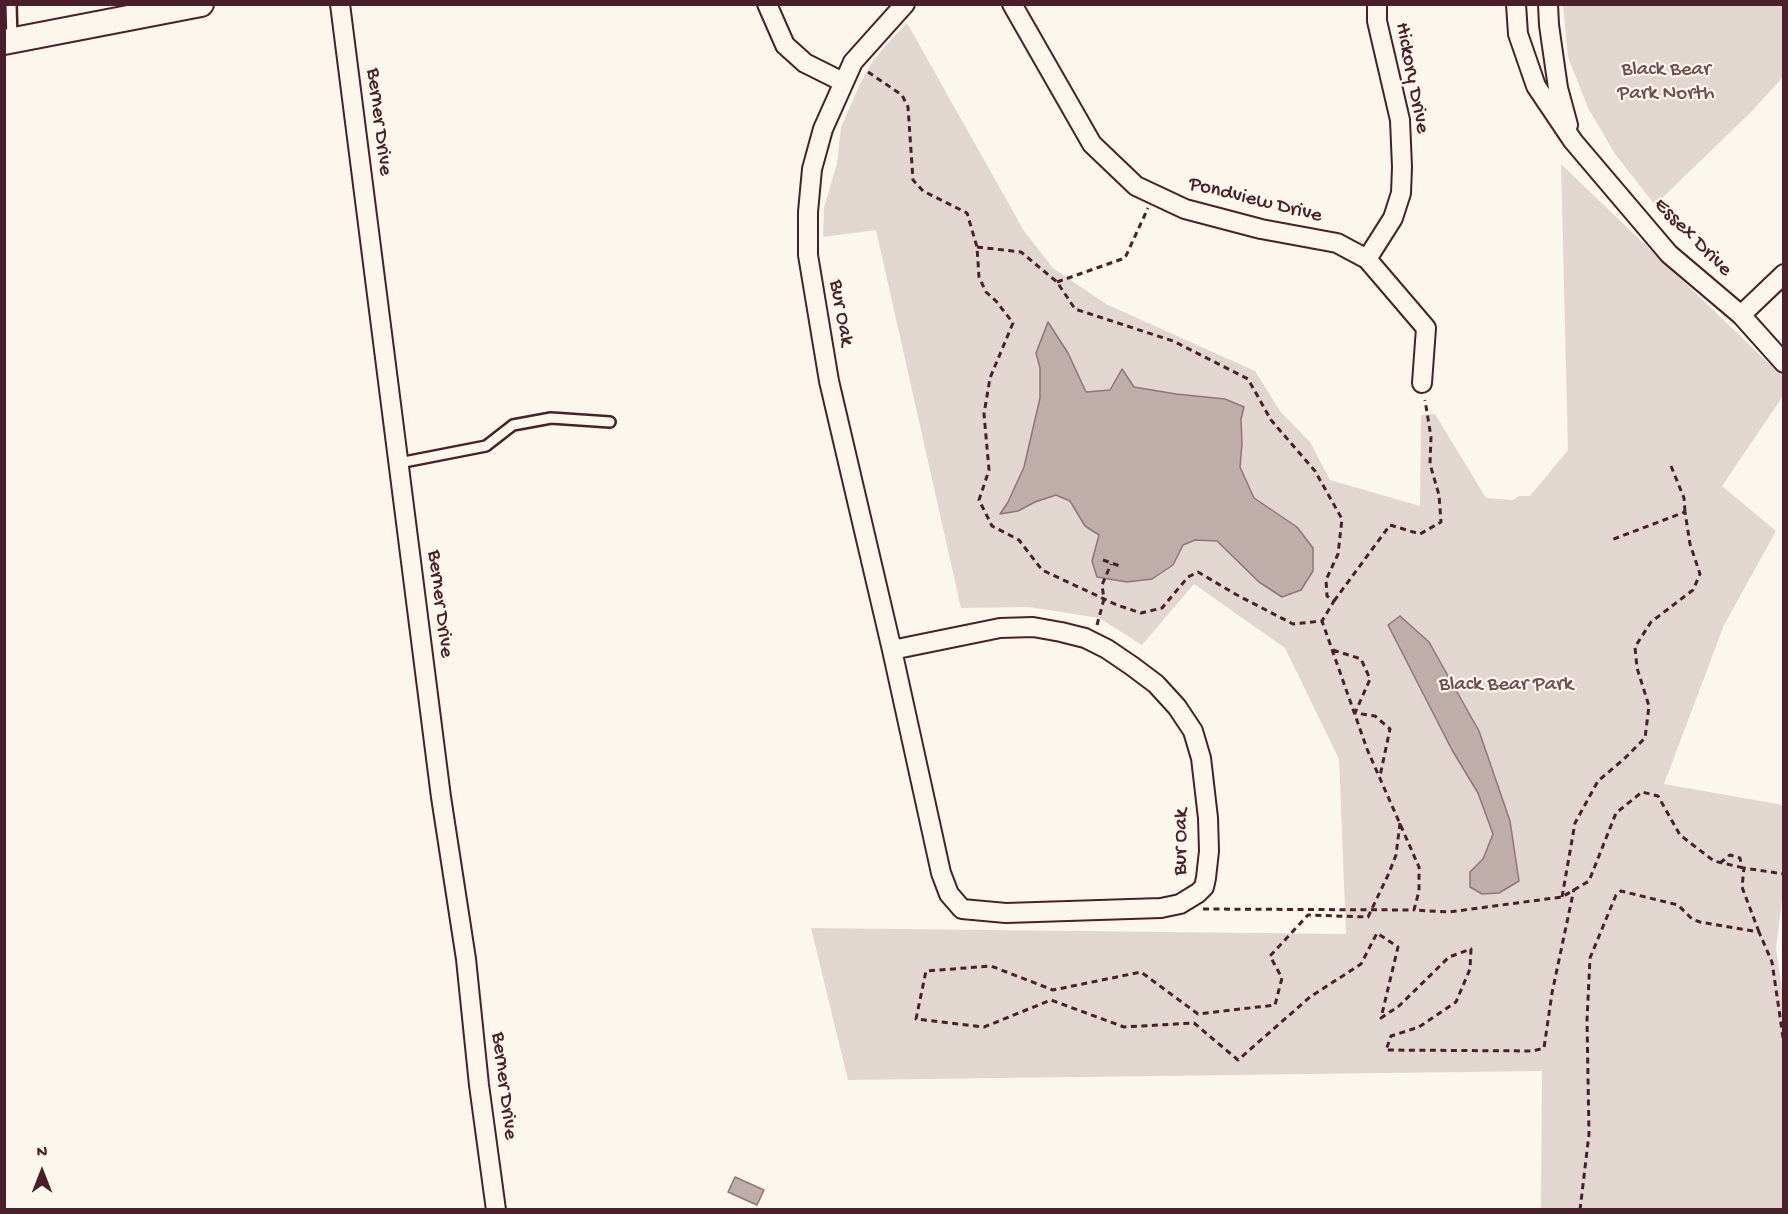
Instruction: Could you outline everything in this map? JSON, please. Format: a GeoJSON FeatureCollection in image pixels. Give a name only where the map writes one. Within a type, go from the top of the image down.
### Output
{"type":"FeatureCollection","features":[{"type":"Feature","properties":{"kind":"street"},"geometry":{"type":"LineString","coordinates":[[8,42],[201,4]]}},
{"type":"Feature","properties":{"kind":"street","name":"Berner Drive"},"geometry":{"type":"LineString","coordinates":[[340,4],[450,859],[466,959],[479,1085],[496,1209]]}},
{"type":"Feature","properties":{"kind":"street"},"geometry":{"type":"LineString","coordinates":[[767,4],[785,45],[805,63],[843,82]]}},
{"type":"Feature","properties":{"kind":"street","name":"Bur Oak"},"geometry":{"type":"LineString","coordinates":[[892,650],[1000,628],[1033,627],[1061,632],[1107,648],[1156,684],[1178,707],[1193,731],[1201,758],[1209,850],[1204,887],[1179,904],[1161,908],[1006,913],[962,909],[949,894],[940,873],[892,650],[829,381],[808,255],[808,212],[812,169],[823,129],[853,62],[905,4]]}},
{"type":"Feature","properties":{"kind":"street","name":"Pondview Drive"},"geometry":{"type":"LineString","coordinates":[[1012,4],[1092,144],[1136,186],[1185,209],[1261,229],[1337,243],[1367,259],[1426,328],[1422,383]]}},
{"type":"Feature","properties":{"kind":"street","name":"Hickory Drive"},"geometry":{"type":"LineString","coordinates":[[1367,259],[1393,218],[1401,193],[1400,120],[1377,21],[1377,4]]}},
{"type":"Feature","properties":{"kind":"street","name":"Essex Drive"},"geometry":{"type":"LineString","coordinates":[[1516,4],[1518,34],[1536,86],[1573,141],[1669,254],[1741,315],[1784,363]]}},
{"type":"Feature","properties":{"kind":"street","name":"Essex Drive"},"geometry":{"type":"LineString","coordinates":[[1548,4],[1558,88],[1573,141]]}},
{"type":"Feature","properties":{"kind":"street"},"geometry":{"type":"LineString","coordinates":[[1741,315],[1784,274]]}},
{"type":"Feature","properties":{"kind":"lane"},"geometry":{"type":"LineString","coordinates":[[8,42],[11,4]]}},
{"type":"Feature","properties":{"kind":"lane"},"geometry":{"type":"LineString","coordinates":[[399,463],[486,446],[513,425],[551,418],[610,422]]}},
{"type":"Feature","properties":{"kind":"path"},"geometry":{"type":"LineString","coordinates":[[853,62],[902,95],[908,107],[912,180],[923,191],[967,213],[977,247],[979,277],[986,292],[1013,323],[990,378],[984,414],[989,470],[979,500],[992,526],[1019,540],[1042,570],[1140,613],[1162,608],[1188,577],[1197,572],[1293,624],[1322,621]]}},
{"type":"Feature","properties":{"kind":"path"},"geometry":{"type":"LineString","coordinates":[[1057,282],[1125,258],[1154,195]]}},
{"type":"Feature","properties":{"kind":"path"},"geometry":{"type":"LineString","coordinates":[[977,247],[1021,252],[1057,282],[1075,309],[1173,341],[1248,379],[1271,420],[1315,471],[1342,519],[1338,554],[1326,580],[1327,596],[1334,601]]}},
{"type":"Feature","properties":{"kind":"path"},"geometry":{"type":"LineString","coordinates":[[1414,910],[1419,891],[1419,867],[1380,777],[1322,621],[1390,525],[1420,534],[1441,522],[1439,495],[1430,464],[1431,437],[1422,383]]}},
{"type":"Feature","properties":{"kind":"path"},"geometry":{"type":"LineString","coordinates":[[1562,897],[1575,823],[1598,781],[1645,738],[1649,705],[1637,668],[1635,647],[1651,622],[1693,590],[1700,574],[1690,544],[1684,498],[1671,466]]}},
{"type":"Feature","properties":{"kind":"path"},"geometry":{"type":"LineString","coordinates":[[1611,540],[1685,512]]}},
{"type":"Feature","properties":{"kind":"path"},"geometry":{"type":"LineString","coordinates":[[1103,560],[1120,566]]}},
{"type":"Feature","properties":{"kind":"path"},"geometry":{"type":"LineString","coordinates":[[1091,641],[1103,610],[1102,585],[1111,564]]}},
{"type":"Feature","properties":{"kind":"path"},"geometry":{"type":"LineString","coordinates":[[1332,650],[1361,659],[1370,679],[1355,713]]}},
{"type":"Feature","properties":{"kind":"path"},"geometry":{"type":"LineString","coordinates":[[1355,713],[1375,716],[1390,729],[1380,777]]}},
{"type":"Feature","properties":{"kind":"path"},"geometry":{"type":"LineString","coordinates":[[1192,897],[1204,909],[1449,912],[1562,897],[1589,881],[1616,813],[1642,792],[1658,796],[1680,836],[1714,861],[1784,874]]}},
{"type":"Feature","properties":{"kind":"path"},"geometry":{"type":"LineString","coordinates":[[1400,823],[1396,855],[1368,917],[1308,915],[1270,956],[1282,978],[1275,1005],[1197,1014],[1140,972],[1053,990],[991,966],[926,971],[916,1019],[984,1027],[1051,1000],[1124,1026],[1194,1023],[1238,1060],[1310,997],[1361,964],[1377,933],[1398,947],[1381,1018],[1399,1006],[1449,957],[1471,949],[1470,969],[1456,1002],[1419,1027],[1391,1036],[1386,1050],[1533,1051],[1544,1048],[1552,993],[1574,889]]}},
{"type":"Feature","properties":{"kind":"path"},"geometry":{"type":"LineString","coordinates":[[1720,863],[1730,855],[1740,858],[1743,868],[1742,887],[1772,962],[1784,1044]]}},
{"type":"Feature","properties":{"kind":"path"},"geometry":{"type":"LineString","coordinates":[[1580,1209],[1589,1134],[1587,1020],[1590,958],[1616,895],[1621,891],[1678,905],[1692,919],[1700,922],[1759,932]]}},
{"type":"Feature","properties":{"kind":"green space","name":"Black Bear Park North"},"geometry":{"type":"Polygon","coordinates":[[[1563,5],[1783,5],[1783,77],[1751,112],[1655,205],[1615,154],[1588,108],[1568,57],[1563,5]]]}},
{"type":"Feature","properties":{"kind":"green space","name":"Black Bear Park"},"geometry":{"type":"Polygon","coordinates":[[[907,23],[1024,231],[1053,268],[1106,304],[1255,371],[1280,411],[1310,442],[1330,480],[1420,506],[1421,415],[1435,414],[1486,498],[1513,500],[1519,496],[1530,496],[1568,450],[1561,164],[1783,377],[1783,396],[1722,486],[1776,531],[1724,625],[1664,784],[1783,805],[1784,885],[1776,948],[1784,1003],[1783,1209],[1541,1209],[1542,1071],[848,1080],[811,928],[1346,934],[1339,759],[1285,648],[1194,584],[1142,645],[1099,618],[1029,607],[961,608],[876,230],[823,237],[824,208],[837,163],[841,127],[871,64],[907,23]]]}},
{"type":"Feature","properties":{"kind":"shaded area"},"geometry":{"type":"Polygon","coordinates":[[[1048,322],[1068,353],[1086,392],[1110,390],[1122,369],[1134,387],[1225,399],[1244,407],[1241,419],[1240,467],[1254,498],[1297,527],[1313,548],[1313,571],[1301,590],[1282,597],[1259,582],[1217,541],[1195,540],[1183,545],[1173,565],[1152,579],[1127,582],[1097,577],[1092,561],[1099,535],[1085,526],[1070,501],[1056,495],[1018,511],[1000,514],[1024,467],[1040,398],[1040,368],[1036,353],[1048,322]]]}},
{"type":"Feature","properties":{"kind":"shaded area"},"geometry":{"type":"Polygon","coordinates":[[[1400,616],[1429,642],[1479,731],[1510,821],[1519,881],[1499,893],[1482,894],[1470,887],[1470,872],[1483,859],[1493,834],[1478,793],[1452,750],[1388,625],[1400,616]]]}},
{"type":"Feature","properties":{"kind":"shaded area"},"geometry":{"type":"Polygon","coordinates":[[[735,1177],[764,1190],[757,1205],[728,1192],[735,1177]]]}}]}
